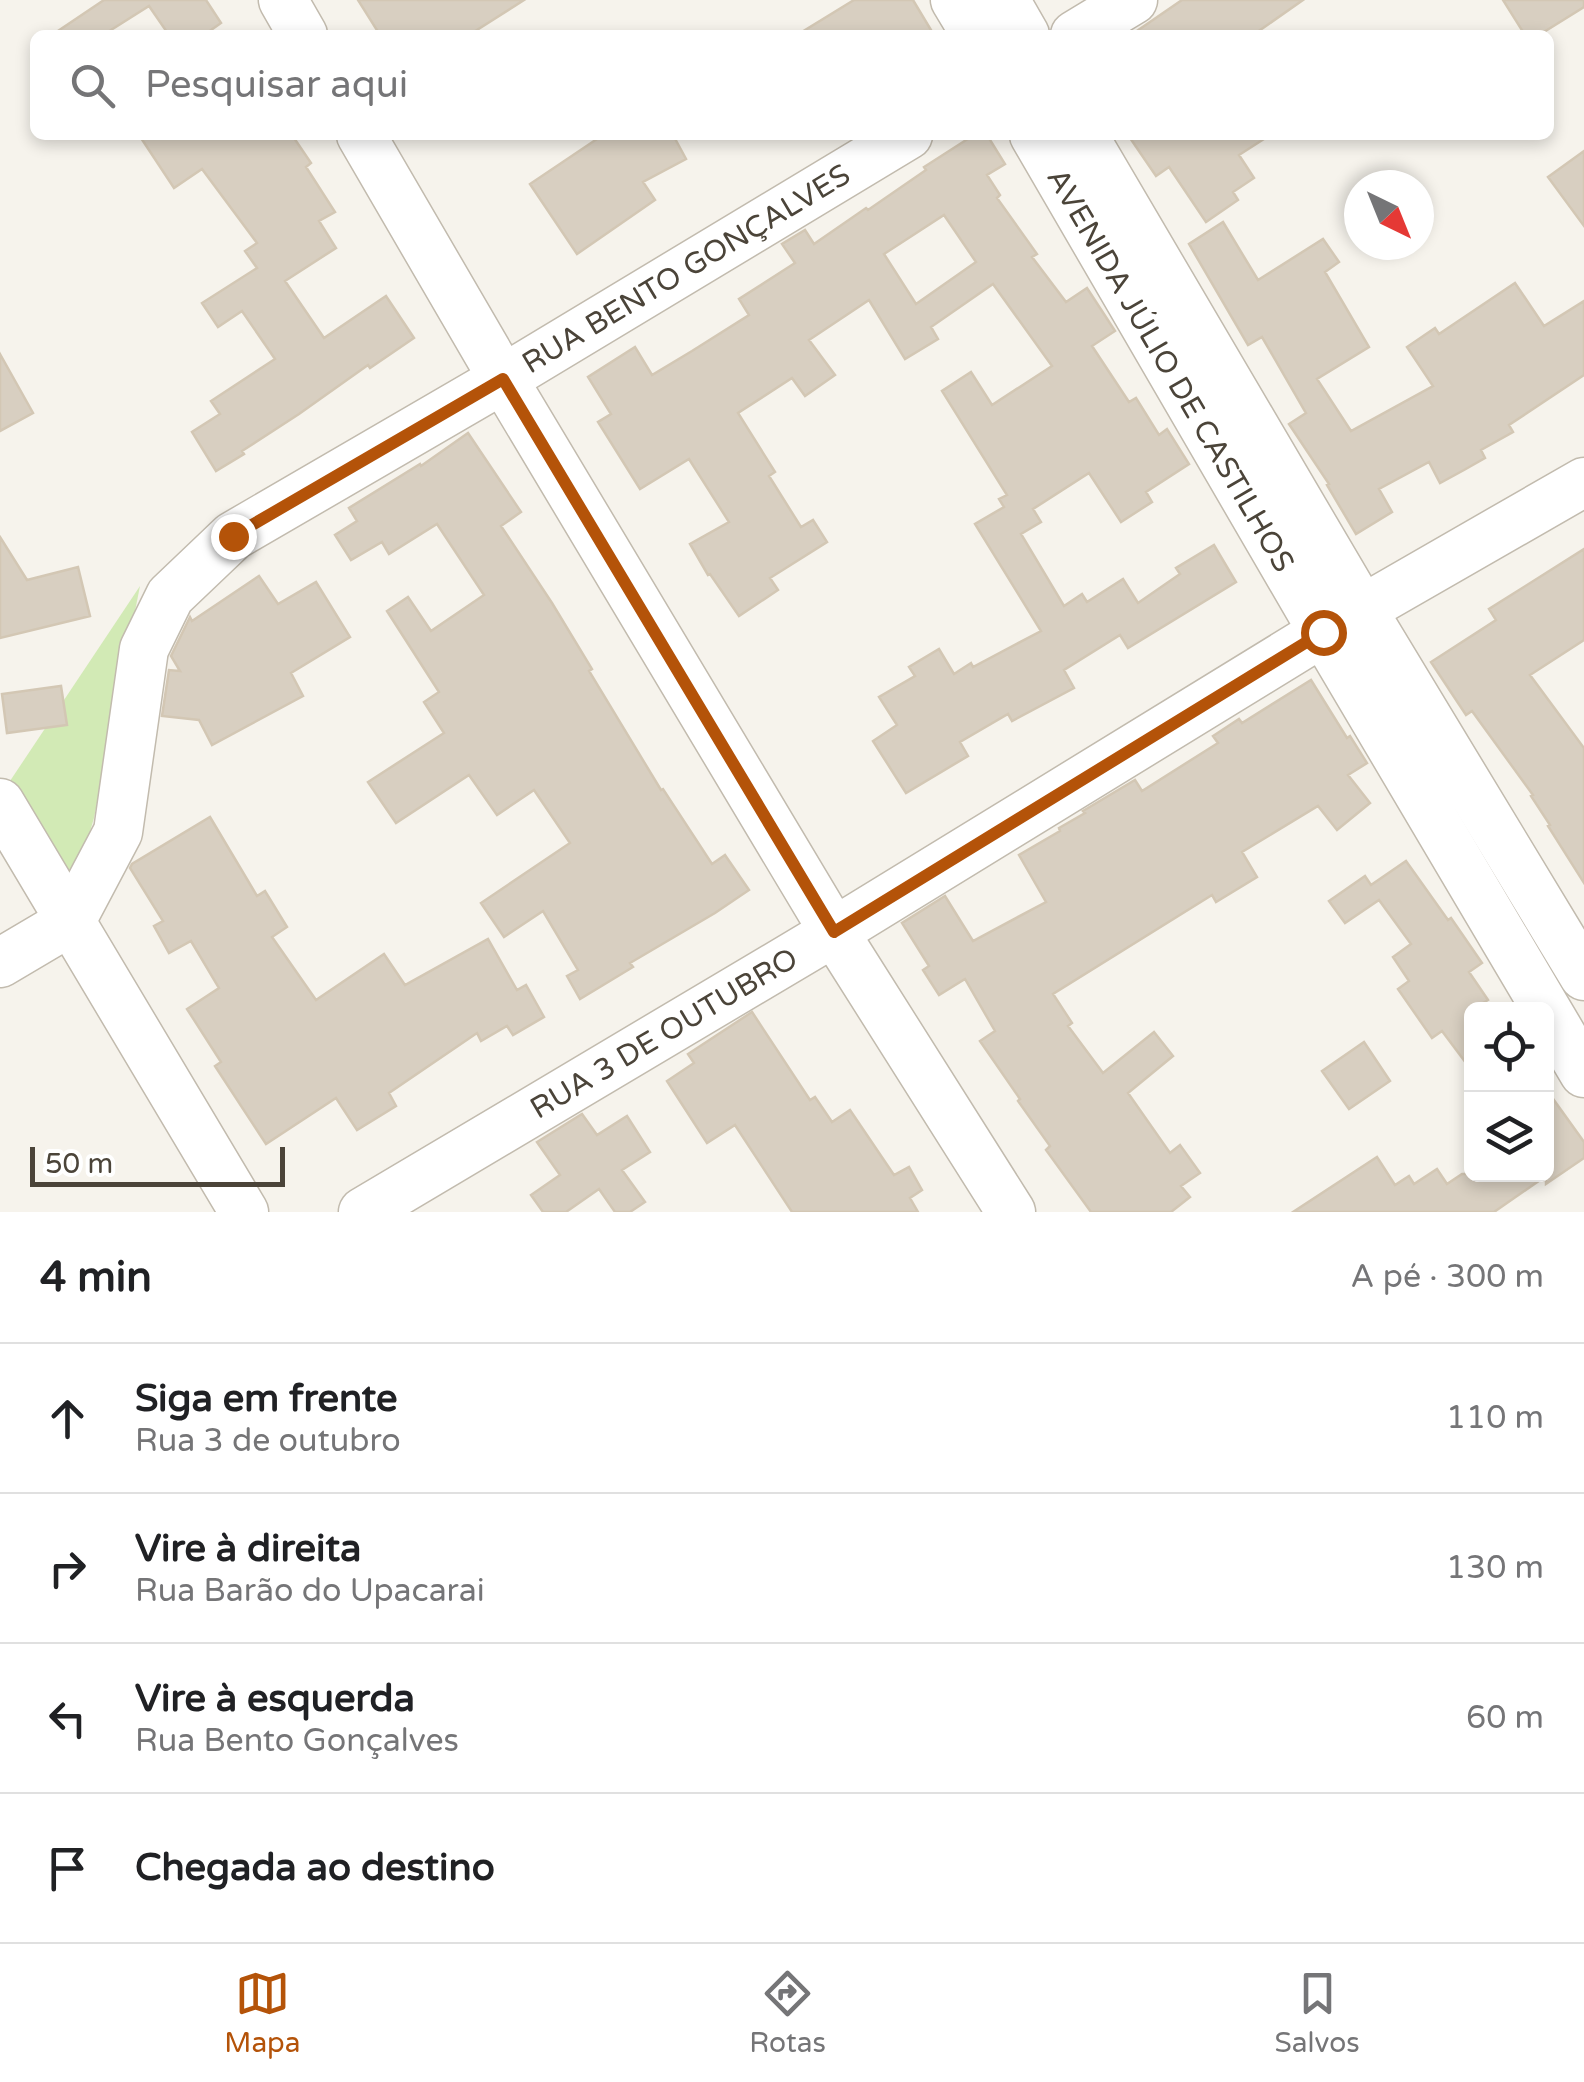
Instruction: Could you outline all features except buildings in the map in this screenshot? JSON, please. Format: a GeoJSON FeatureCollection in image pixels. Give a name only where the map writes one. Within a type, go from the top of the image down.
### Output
{"type":"FeatureCollection","features":[{"type":"Feature","properties":{"kind":"street"},"geometry":{"type":"LineString","coordinates":[[283,0],[300,30]]}},
{"type":"Feature","properties":{"kind":"street"},"geometry":{"type":"LineString","coordinates":[[955,0],[973,30]]}},
{"type":"Feature","properties":{"kind":"street"},"geometry":{"type":"LineString","coordinates":[[1005,0],[1021,30]]}},
{"type":"Feature","properties":{"kind":"street"},"geometry":{"type":"LineString","coordinates":[[1083,30],[1133,0]]}},
{"type":"Feature","properties":{"kind":"street"},"geometry":{"type":"LineString","coordinates":[[364,140],[834,932],[1011,1212]]}},
{"type":"Feature","properties":{"kind":"street","name":"RUA BENTO GONÇALVES"},"geometry":{"type":"LineString","coordinates":[[71,920],[118,832],[144,649],[170,596],[233,536],[900,140]]}},
{"type":"Feature","properties":{"kind":"street","name":"AVENIDA JÚLIO DE CASTILHOS"},"geometry":{"type":"LineString","coordinates":[[1038,140],[1108,221],[1244,452],[1343,622],[1490,914],[1584,1073]]}},
{"type":"Feature","properties":{"kind":"street","name":"AVENIDA JÚLIO DE CASTILHOS"},"geometry":{"type":"LineString","coordinates":[[1084,140],[1108,221]]}},
{"type":"Feature","properties":{"kind":"street","name":"RUA 3 DE OUTUBRO"},"geometry":{"type":"LineString","coordinates":[[362,1212],[834,932],[1343,622],[1584,482]]}},
{"type":"Feature","properties":{"kind":"street","name":"AVENIDA JÚLIO DE CASTILHOS"},"geometry":{"type":"LineString","coordinates":[[1343,622],[1532,890],[1584,976]]}},
{"type":"Feature","properties":{"kind":"street"},"geometry":{"type":"LineString","coordinates":[[0,803],[244,1212]]}},
{"type":"Feature","properties":{"kind":"street"},"geometry":{"type":"LineString","coordinates":[[1490,914],[1532,890]]}},
{"type":"Feature","properties":{"kind":"street"},"geometry":{"type":"LineString","coordinates":[[0,963],[71,920]]}},
{"type":"Feature","properties":{"kind":"green space"},"geometry":{"type":"Polygon","coordinates":[[[140,586],[94,818],[73,889],[6,787],[140,586]]]}},
{"type":"Feature","properties":{"kind":"route"},"geometry":{"type":"LineString","coordinates":[[233,536],[503,379],[834,932],[1323,632]]}}]}
